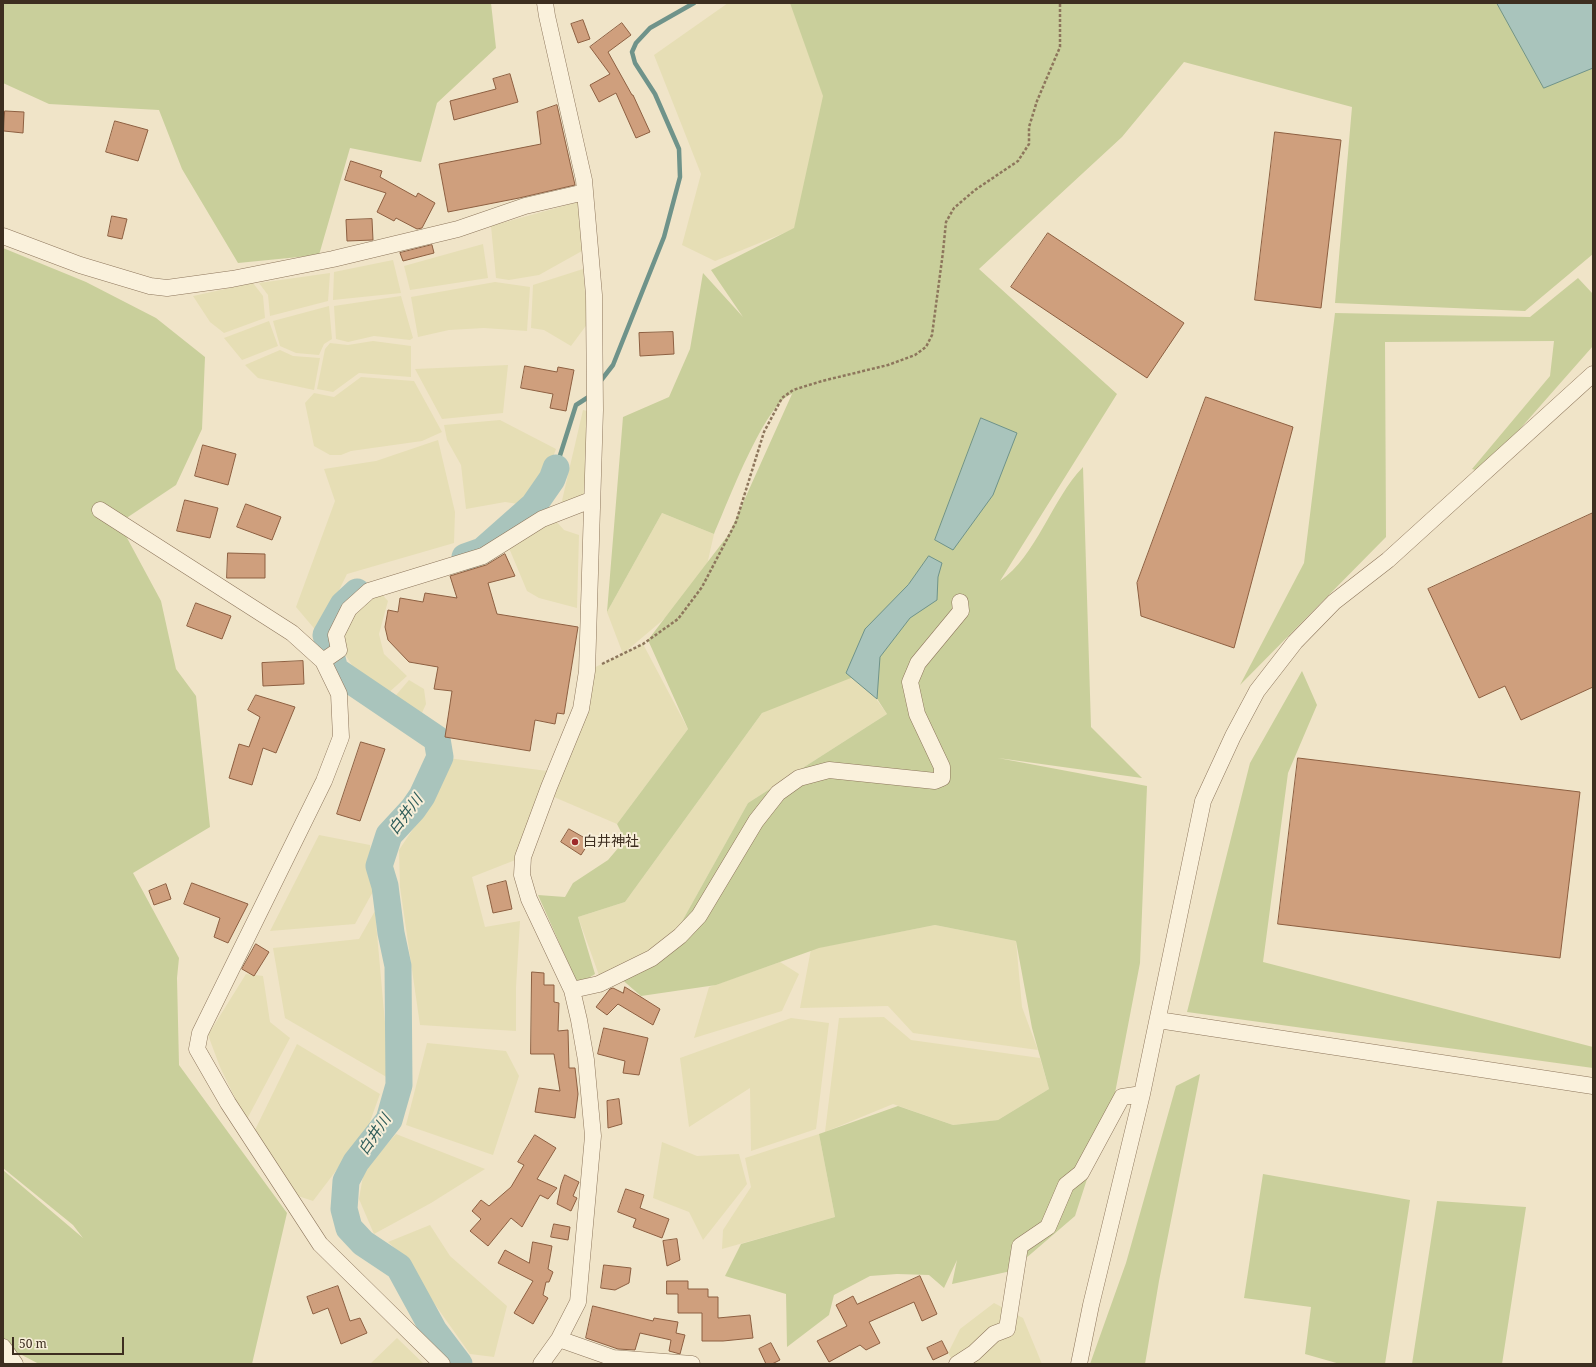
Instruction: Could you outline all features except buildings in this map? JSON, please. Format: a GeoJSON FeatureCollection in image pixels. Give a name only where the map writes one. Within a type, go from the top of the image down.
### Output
{"type":"FeatureCollection","features":[{"type":"Feature","properties":{"kind":"street"},"geometry":{"type":"LineString","coordinates":[[541,1363],[559,1339],[578,1302],[593,1136],[586,1060],[572,990],[529,899],[522,875],[523,857],[581,709],[587,671],[595,410],[594,295],[584,180],[547,16],[546,3]]}},
{"type":"Feature","properties":{"kind":"street"},"geometry":{"type":"LineString","coordinates":[[3,236],[80,265],[150,286],[167,288],[232,279],[333,260],[458,229],[525,206],[585,192]]}},
{"type":"Feature","properties":{"kind":"street"},"geometry":{"type":"LineString","coordinates":[[1079,1364],[1091,1305],[1142,1094],[1203,801],[1233,736],[1257,691],[1295,642],[1334,602],[1388,560],[1593,374]]}},
{"type":"Feature","properties":{"kind":"street"},"geometry":{"type":"LineString","coordinates":[[323,661],[339,650],[336,635],[349,610],[369,591],[483,556],[542,519],[592,500]]}},
{"type":"Feature","properties":{"kind":"street"},"geometry":{"type":"LineString","coordinates":[[100,510],[292,633],[323,661],[339,694],[341,737],[324,781],[200,1033],[197,1049],[228,1103],[320,1244],[442,1364]]}},
{"type":"Feature","properties":{"kind":"street"},"geometry":{"type":"LineString","coordinates":[[572,990],[599,984],[652,958],[680,936],[699,916],[756,821],[778,793],[799,778],[829,770],[935,781],[942,778],[942,767],[917,714],[910,682],[918,663],[961,611],[960,602]]}},
{"type":"Feature","properties":{"kind":"street"},"geometry":{"type":"LineString","coordinates":[[1158,1020],[1593,1086]]}},
{"type":"Feature","properties":{"kind":"street"},"geometry":{"type":"LineString","coordinates":[[957,1364],[974,1353],[994,1334],[1007,1329],[1020,1246],[1048,1227],[1066,1185],[1081,1173],[1122,1097],[1142,1094]]}},
{"type":"Feature","properties":{"kind":"street"},"geometry":{"type":"LineString","coordinates":[[559,1339],[613,1358],[692,1364]]}},
{"type":"Feature","properties":{"kind":"street"},"geometry":{"type":"LineString","coordinates":[[3,1347],[15,1364]]}},
{"type":"Feature","properties":{"kind":"path"},"geometry":{"type":"LineString","coordinates":[[587,671],[643,644],[660,632],[678,619],[702,588],[736,522],[764,432],[782,398],[793,390],[822,381],[888,365],[915,356],[926,347],[932,335],[946,222],[954,208],[975,190],[1018,161],[1029,144],[1029,127],[1037,101],[1060,47],[1060,3]]}},
{"type":"Feature","properties":{"kind":"shaded area"},"geometry":{"type":"Polygon","coordinates":[[[728,3],[791,3],[827,106],[794,229],[715,261],[682,245],[701,174],[654,55],[728,3]]]}},
{"type":"Feature","properties":{"kind":"shaded area"},"geometry":{"type":"Polygon","coordinates":[[[578,202],[582,251],[539,275],[509,280],[496,278],[491,226],[578,202]]]}},
{"type":"Feature","properties":{"kind":"shaded area"},"geometry":{"type":"Polygon","coordinates":[[[483,244],[488,278],[410,290],[404,266],[483,244]]]}},
{"type":"Feature","properties":{"kind":"shaded area"},"geometry":{"type":"Polygon","coordinates":[[[393,260],[401,293],[333,300],[334,272],[393,260]]]}},
{"type":"Feature","properties":{"kind":"shaded area"},"geometry":{"type":"Polygon","coordinates":[[[583,269],[588,323],[571,346],[544,330],[531,328],[533,285],[583,269]]]}},
{"type":"Feature","properties":{"kind":"shaded area"},"geometry":{"type":"Polygon","coordinates":[[[330,273],[328,301],[270,316],[268,295],[259,283],[330,273]]]}},
{"type":"Feature","properties":{"kind":"shaded area"},"geometry":{"type":"Polygon","coordinates":[[[495,282],[530,287],[527,331],[484,328],[449,330],[418,337],[411,297],[495,282]]]}},
{"type":"Feature","properties":{"kind":"shaded area"},"geometry":{"type":"Polygon","coordinates":[[[253,283],[263,296],[265,318],[224,333],[210,322],[193,296],[253,283]]]}},
{"type":"Feature","properties":{"kind":"shaded area"},"geometry":{"type":"Polygon","coordinates":[[[401,296],[413,338],[410,340],[374,336],[348,342],[336,339],[334,306],[401,296]]]}},
{"type":"Feature","properties":{"kind":"shaded area"},"geometry":{"type":"Polygon","coordinates":[[[329,306],[332,339],[324,344],[319,355],[296,353],[280,346],[273,321],[329,306]]]}},
{"type":"Feature","properties":{"kind":"shaded area"},"geometry":{"type":"Polygon","coordinates":[[[269,321],[278,346],[242,360],[224,338],[269,321]]]}},
{"type":"Feature","properties":{"kind":"shaded area"},"geometry":{"type":"Polygon","coordinates":[[[373,341],[411,346],[411,377],[359,373],[333,392],[317,389],[325,349],[330,343],[348,345],[373,341]]]}},
{"type":"Feature","properties":{"kind":"shaded area"},"geometry":{"type":"Polygon","coordinates":[[[280,350],[293,356],[320,358],[314,390],[258,378],[245,365],[280,350]]]}},
{"type":"Feature","properties":{"kind":"shaded area"},"geometry":{"type":"Polygon","coordinates":[[[508,365],[503,413],[442,419],[415,369],[508,365]]]}},
{"type":"Feature","properties":{"kind":"shaded area"},"geometry":{"type":"Polygon","coordinates":[[[361,377],[414,381],[442,432],[422,441],[351,451],[341,455],[330,455],[314,446],[305,403],[314,393],[334,397],[361,377]]]}},
{"type":"Feature","properties":{"kind":"shaded area"},"geometry":{"type":"Polygon","coordinates":[[[583,410],[591,412],[585,500],[561,505],[583,410]]]}},
{"type":"Feature","properties":{"kind":"shaded area"},"geometry":{"type":"Polygon","coordinates":[[[500,420],[556,449],[545,479],[525,505],[505,502],[466,509],[461,465],[447,440],[444,425],[500,420]]]}},
{"type":"Feature","properties":{"kind":"shaded area"},"geometry":{"type":"Polygon","coordinates":[[[438,440],[455,512],[454,543],[347,574],[318,633],[296,607],[335,501],[324,469],[376,461],[438,440]]]}},
{"type":"Feature","properties":{"kind":"shaded area"},"geometry":{"type":"Polygon","coordinates":[[[662,513],[714,534],[702,587],[625,652],[643,644],[688,729],[617,824],[554,797],[587,671],[623,654],[607,612],[662,513]]]}},
{"type":"Feature","properties":{"kind":"shaded area"},"geometry":{"type":"Polygon","coordinates":[[[555,520],[564,530],[579,535],[577,608],[539,598],[527,591],[509,548],[555,520]]]}},
{"type":"Feature","properties":{"kind":"shaded area"},"geometry":{"type":"Polygon","coordinates":[[[377,589],[388,601],[379,634],[384,654],[407,676],[385,696],[353,667],[341,648],[350,614],[377,589]]]}},
{"type":"Feature","properties":{"kind":"shaded area"},"geometry":{"type":"Polygon","coordinates":[[[850,663],[887,714],[748,803],[680,925],[648,959],[600,978],[578,917],[625,902],[762,713],[850,663]]]}},
{"type":"Feature","properties":{"kind":"shaded area"},"geometry":{"type":"Polygon","coordinates":[[[409,680],[424,689],[426,704],[420,717],[391,701],[409,680]]]}},
{"type":"Feature","properties":{"kind":"shaded area"},"geometry":{"type":"Polygon","coordinates":[[[440,757],[555,772],[523,857],[472,877],[485,927],[520,921],[516,987],[516,1031],[420,1025],[400,887],[399,850],[431,802],[440,757]]]}},
{"type":"Feature","properties":{"kind":"shaded area"},"geometry":{"type":"Polygon","coordinates":[[[319,835],[370,845],[375,888],[355,924],[270,931],[319,835]]]}},
{"type":"Feature","properties":{"kind":"shaded area"},"geometry":{"type":"Polygon","coordinates":[[[375,911],[390,1079],[285,1018],[273,948],[359,939],[375,911]]]}},
{"type":"Feature","properties":{"kind":"shaded area"},"geometry":{"type":"Polygon","coordinates":[[[935,925],[1016,941],[1022,1007],[1038,1050],[913,1033],[888,1006],[800,1008],[811,949],[935,925]]]}},
{"type":"Feature","properties":{"kind":"shaded area"},"geometry":{"type":"Polygon","coordinates":[[[780,962],[799,974],[782,1011],[694,1038],[709,987],[780,962]]]}},
{"type":"Feature","properties":{"kind":"shaded area"},"geometry":{"type":"Polygon","coordinates":[[[246,974],[263,976],[270,1022],[290,1038],[246,1121],[220,1067],[208,1035],[246,974]]]}},
{"type":"Feature","properties":{"kind":"shaded area"},"geometry":{"type":"Polygon","coordinates":[[[884,1017],[911,1040],[1040,1058],[1049,1089],[998,1120],[953,1125],[893,1104],[825,1132],[839,1018],[884,1017]]]}},
{"type":"Feature","properties":{"kind":"shaded area"},"geometry":{"type":"Polygon","coordinates":[[[791,1018],[829,1023],[816,1129],[751,1151],[750,1088],[689,1127],[680,1058],[791,1018]]]}},
{"type":"Feature","properties":{"kind":"shaded area"},"geometry":{"type":"Polygon","coordinates":[[[427,1043],[506,1051],[519,1076],[493,1155],[406,1125],[427,1043]]]}},
{"type":"Feature","properties":{"kind":"shaded area"},"geometry":{"type":"Polygon","coordinates":[[[297,1044],[380,1094],[367,1130],[313,1201],[295,1195],[254,1132],[297,1044]]]}},
{"type":"Feature","properties":{"kind":"shaded area"},"geometry":{"type":"Polygon","coordinates":[[[396,1134],[485,1169],[431,1203],[374,1234],[359,1199],[364,1170],[396,1134]]]}},
{"type":"Feature","properties":{"kind":"shaded area"},"geometry":{"type":"Polygon","coordinates":[[[819,1134],[835,1217],[722,1249],[723,1230],[751,1187],[745,1158],[819,1134]]]}},
{"type":"Feature","properties":{"kind":"shaded area"},"geometry":{"type":"Polygon","coordinates":[[[662,1142],[697,1156],[739,1154],[747,1184],[703,1240],[689,1212],[653,1198],[662,1142]]]}},
{"type":"Feature","properties":{"kind":"shaded area"},"geometry":{"type":"Polygon","coordinates":[[[430,1225],[450,1256],[507,1306],[494,1357],[470,1354],[429,1296],[409,1261],[388,1242],[430,1225]]]}},
{"type":"Feature","properties":{"kind":"shaded area"},"geometry":{"type":"Polygon","coordinates":[[[994,1303],[1023,1318],[1042,1364],[955,1364],[948,1353],[960,1329],[994,1303]]]}},
{"type":"Feature","properties":{"kind":"shaded area"},"geometry":{"type":"Polygon","coordinates":[[[397,1338],[424,1364],[370,1364],[397,1338]]]}},
{"type":"Feature","properties":{"kind":"green space"},"geometry":{"type":"Polygon","coordinates":[[[3,3],[491,3],[496,48],[437,103],[421,162],[350,148],[319,255],[238,263],[182,169],[159,110],[49,104],[3,83],[3,3]]]}},
{"type":"Feature","properties":{"kind":"green space"},"geometry":{"type":"Polygon","coordinates":[[[790,3],[1593,3],[1593,254],[1525,311],[1335,303],[1352,107],[1184,62],[1122,137],[979,269],[1117,394],[1000,581],[1013,571],[1024,558],[1062,495],[1083,467],[1091,727],[1142,778],[998,758],[1147,786],[1140,963],[1115,1093],[1075,1216],[1011,1271],[952,1284],[957,1260],[944,1288],[929,1275],[897,1274],[870,1276],[834,1295],[829,1315],[787,1347],[786,1294],[725,1276],[741,1244],[835,1217],[819,1134],[898,1106],[953,1125],[998,1120],[1049,1089],[1032,1028],[1016,941],[935,925],[819,948],[716,985],[641,996],[619,977],[652,958],[680,925],[748,803],[887,714],[861,674],[762,713],[625,902],[578,917],[595,974],[578,985],[538,895],[565,897],[573,883],[608,860],[625,840],[617,824],[688,729],[648,640],[729,534],[792,394],[781,401],[770,415],[759,434],[737,479],[714,534],[662,513],[607,612],[623,417],[669,397],[690,349],[703,273],[743,317],[711,270],[794,228],[823,96],[790,3]]]}},
{"type":"Feature","properties":{"kind":"green space"},"geometry":{"type":"Polygon","coordinates":[[[3,248],[86,282],[156,318],[205,357],[202,429],[176,485],[119,523],[161,601],[176,669],[196,696],[210,827],[133,873],[179,958],[177,978],[179,1065],[287,1213],[252,1364],[39,1364],[3,1345],[3,1170],[83,1238],[73,1225],[3,1168],[3,248]]]}},
{"type":"Feature","properties":{"kind":"green space"},"geometry":{"type":"Polygon","coordinates":[[[1578,278],[1593,294],[1593,346],[1482,472],[1472,469],[1550,376],[1554,341],[1385,342],[1386,537],[1240,685],[1304,563],[1335,313],[1530,317],[1578,278]]]}},
{"type":"Feature","properties":{"kind":"green space"},"geometry":{"type":"Polygon","coordinates":[[[1302,671],[1317,705],[1288,773],[1263,962],[1593,1047],[1593,1068],[1187,1012],[1250,763],[1302,671]]]}},
{"type":"Feature","properties":{"kind":"green space"},"geometry":{"type":"Polygon","coordinates":[[[1200,1074],[1159,1281],[1145,1364],[1090,1364],[1126,1263],[1176,1086],[1200,1074]]]}},
{"type":"Feature","properties":{"kind":"green space"},"geometry":{"type":"Polygon","coordinates":[[[1263,1174],[1410,1200],[1385,1364],[1340,1364],[1305,1354],[1311,1307],[1244,1298],[1263,1174]]]}},
{"type":"Feature","properties":{"kind":"green space"},"geometry":{"type":"Polygon","coordinates":[[[1437,1201],[1526,1207],[1502,1364],[1412,1364],[1437,1201]]]}},
{"type":"Feature","properties":{"kind":"water"},"geometry":{"type":"Polygon","coordinates":[[[1497,3],[1593,3],[1593,68],[1544,88],[1497,3]]]}},
{"type":"Feature","properties":{"kind":"water"},"geometry":{"type":"Polygon","coordinates":[[[981,418],[1017,433],[993,495],[953,550],[935,540],[981,418]]]}},
{"type":"Feature","properties":{"kind":"water"},"geometry":{"type":"Polygon","coordinates":[[[929,556],[942,563],[938,577],[937,600],[910,618],[880,657],[877,699],[846,673],[865,629],[908,585],[929,556]]]}},
{"type":"Feature","properties":{"kind":"waterway"},"geometry":{"type":"LineString","coordinates":[[599,383],[613,365],[664,237],[680,177],[679,149],[655,94],[635,63],[632,52],[636,43],[650,28],[694,3]]}},
{"type":"Feature","properties":{"kind":"waterway"},"geometry":{"type":"LineString","coordinates":[[556,468],[576,405],[590,396]]}},
{"type":"Feature","properties":{"kind":"waterway","name":"白井川"},"geometry":{"type":"LineString","coordinates":[[465,557],[482,551],[534,505],[552,479],[556,468]]}},
{"type":"Feature","properties":{"kind":"waterway","name":"白井川"},"geometry":{"type":"LineString","coordinates":[[357,592],[343,605],[326,635],[335,670],[437,739],[440,757],[422,796],[413,809],[389,835],[379,866],[385,886],[391,933],[398,966],[399,1085],[389,1120],[356,1162],[346,1181],[344,1209],[349,1228],[363,1243],[399,1267],[434,1331],[459,1364]]}},
{"type":"Feature","properties":{"kind":"place","name":"白井神社"},"geometry":{"type":"Point","coordinates":[575,842]}}]}
